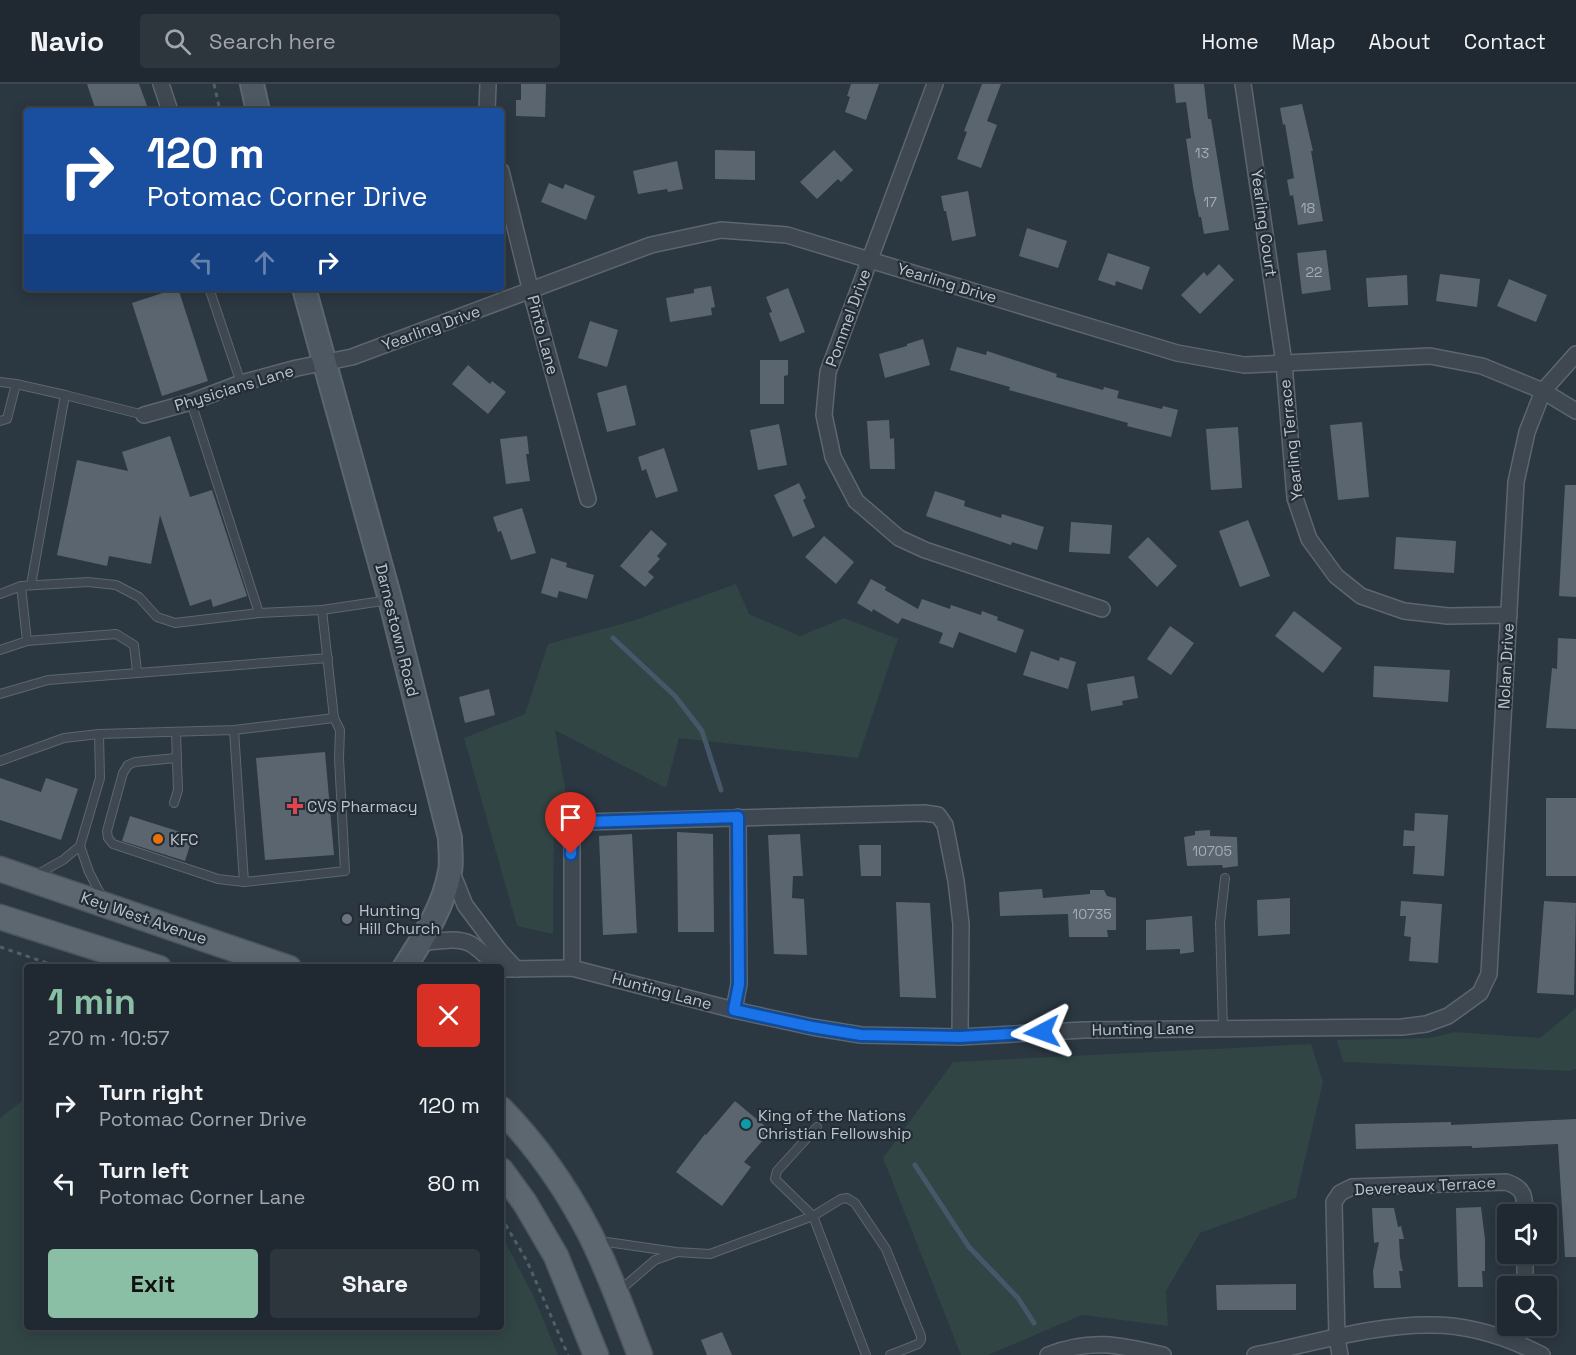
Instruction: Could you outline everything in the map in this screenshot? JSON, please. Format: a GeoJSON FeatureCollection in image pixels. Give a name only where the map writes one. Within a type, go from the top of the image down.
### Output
{"type":"FeatureCollection","features":[{"type":"Feature","properties":{"kind":"main road","name":"Darnestown Road"},"geometry":{"type":"LineString","coordinates":[[305,291],[390,599],[450,838],[451,870],[435,917],[406,964]]}},
{"type":"Feature","properties":{"kind":"main road","name":"Key West Avenue"},"geometry":{"type":"LineString","coordinates":[[0,869],[277,964]]}},
{"type":"Feature","properties":{"kind":"main road"},"geometry":{"type":"LineString","coordinates":[[0,917],[147,964]]}},
{"type":"Feature","properties":{"kind":"main road"},"geometry":{"type":"LineString","coordinates":[[504,1112],[556,1178],[592,1240],[640,1355]]}},
{"type":"Feature","properties":{"kind":"main road"},"geometry":{"type":"LineString","coordinates":[[504,1174],[525,1203],[556,1256],[596,1355]]}},
{"type":"Feature","properties":{"kind":"street"},"geometry":{"type":"LineString","coordinates":[[161,84],[169,108]]}},
{"type":"Feature","properties":{"kind":"street"},"geometry":{"type":"LineString","coordinates":[[487,108],[488,84]]}},
{"type":"Feature","properties":{"kind":"street","name":"Pommel Drive"},"geometry":{"type":"LineString","coordinates":[[935,84],[828,372],[824,415],[833,457],[856,501],[899,538],[925,550],[1102,609]]}},
{"type":"Feature","properties":{"kind":"street","name":"Yearling Court"},"geometry":{"type":"LineString","coordinates":[[1243,84],[1284,363]]}},
{"type":"Feature","properties":{"kind":"street","name":"Pinto Lane"},"geometry":{"type":"LineString","coordinates":[[504,183],[531,292],[588,499]]}},
{"type":"Feature","properties":{"kind":"street","name":"Yearling Drive"},"geometry":{"type":"LineString","coordinates":[[324,362],[352,357],[651,246],[720,230],[788,235],[1177,353],[1244,365],[1430,356],[1482,366],[1543,391],[1576,411]]}},
{"type":"Feature","properties":{"kind":"street","name":"Nolan Drive"},"geometry":{"type":"LineString","coordinates":[[1480,993],[1489,974],[1516,482],[1527,432],[1543,391],[1576,354]]}},
{"type":"Feature","properties":{"kind":"street","name":"Physicians Lane"},"geometry":{"type":"LineString","coordinates":[[144,415],[190,402],[241,383],[324,362]]}},
{"type":"Feature","properties":{"kind":"street","name":"Yearling Terrace"},"geometry":{"type":"LineString","coordinates":[[1284,363],[1295,498],[1309,539],[1336,576],[1361,596],[1404,611],[1448,616],[1509,615]]}},
{"type":"Feature","properties":{"kind":"street"},"geometry":{"type":"LineString","coordinates":[[572,968],[572,837],[576,828],[585,822],[924,813],[938,815],[945,825],[961,924],[960,1037]]}},
{"type":"Feature","properties":{"kind":"street"},"geometry":{"type":"LineString","coordinates":[[734,1010],[739,984],[738,817]]}},
{"type":"Feature","properties":{"kind":"street"},"geometry":{"type":"LineString","coordinates":[[451,870],[465,906],[498,949],[506,968]]}},
{"type":"Feature","properties":{"kind":"street"},"geometry":{"type":"LineString","coordinates":[[419,943],[452,940],[470,944],[497,964]]}},
{"type":"Feature","properties":{"kind":"street","name":"Hunting Lane"},"geometry":{"type":"LineString","coordinates":[[506,968],[572,968],[734,1010],[861,1035],[960,1037],[1084,1030],[1402,1026],[1426,1024],[1448,1016],[1480,993]]}},
{"type":"Feature","properties":{"kind":"street","name":"Devereaux Terrace"},"geometry":{"type":"LineString","coordinates":[[1337,1338],[1334,1202],[1340,1193],[1352,1187],[1506,1182],[1516,1185],[1525,1197],[1525,1204]]}},
{"type":"Feature","properties":{"kind":"street"},"geometry":{"type":"LineString","coordinates":[[1255,1355],[1382,1328],[1433,1324],[1476,1331],[1515,1342],[1542,1355]]}},
{"type":"Feature","properties":{"kind":"street"},"geometry":{"type":"LineString","coordinates":[[1515,1342],[1517,1336]]}},
{"type":"Feature","properties":{"kind":"street"},"geometry":{"type":"LineString","coordinates":[[1337,1338],[1340,1355]]}},
{"type":"Feature","properties":{"kind":"street"},"geometry":{"type":"LineString","coordinates":[[1048,1355],[1063,1349],[1094,1343],[1163,1355]]}},
{"type":"Feature","properties":{"kind":"lane"},"geometry":{"type":"LineString","coordinates":[[210,291],[241,383]]}},
{"type":"Feature","properties":{"kind":"lane"},"geometry":{"type":"LineString","coordinates":[[0,382],[144,415]]}},
{"type":"Feature","properties":{"kind":"lane"},"geometry":{"type":"LineString","coordinates":[[0,421],[7,419],[16,384]]}},
{"type":"Feature","properties":{"kind":"lane"},"geometry":{"type":"LineString","coordinates":[[31,585],[65,396]]}},
{"type":"Feature","properties":{"kind":"lane"},"geometry":{"type":"LineString","coordinates":[[190,402],[259,612]]}},
{"type":"Feature","properties":{"kind":"lane"},"geometry":{"type":"LineString","coordinates":[[0,594],[21,585],[88,582],[116,585],[139,597],[157,617],[176,623],[259,612],[322,610],[390,599]]}},
{"type":"Feature","properties":{"kind":"lane"},"geometry":{"type":"LineString","coordinates":[[21,585],[27,641]]}},
{"type":"Feature","properties":{"kind":"lane"},"geometry":{"type":"LineString","coordinates":[[176,758],[135,762],[128,765],[123,773],[107,831],[108,838],[114,844],[218,879],[244,882],[345,871],[339,758],[340,730],[334,718],[322,610]]}},
{"type":"Feature","properties":{"kind":"lane"},"geometry":{"type":"LineString","coordinates":[[0,650],[27,641],[116,634],[134,645],[137,671]]}},
{"type":"Feature","properties":{"kind":"lane"},"geometry":{"type":"LineString","coordinates":[[0,694],[48,680],[137,671],[328,658]]}},
{"type":"Feature","properties":{"kind":"lane"},"geometry":{"type":"LineString","coordinates":[[0,761],[64,738],[99,734],[234,730],[334,718]]}},
{"type":"Feature","properties":{"kind":"lane"},"geometry":{"type":"LineString","coordinates":[[234,730],[244,882]]}},
{"type":"Feature","properties":{"kind":"lane"},"geometry":{"type":"LineString","coordinates":[[174,803],[178,790],[176,732]]}},
{"type":"Feature","properties":{"kind":"lane"},"geometry":{"type":"LineString","coordinates":[[99,734],[100,778],[80,846],[88,872],[106,905]]}},
{"type":"Feature","properties":{"kind":"lane"},"geometry":{"type":"LineString","coordinates":[[30,879],[63,860],[80,846]]}},
{"type":"Feature","properties":{"kind":"lane"},"geometry":{"type":"LineString","coordinates":[[1223,1028],[1220,923],[1225,878]]}},
{"type":"Feature","properties":{"kind":"lane"},"geometry":{"type":"LineString","coordinates":[[818,1127],[777,1171],[775,1179],[813,1216],[866,1355]]}},
{"type":"Feature","properties":{"kind":"lane"},"geometry":{"type":"LineString","coordinates":[[592,1240],[676,1252],[710,1254],[813,1216],[841,1198],[847,1198],[855,1203],[886,1249],[921,1336],[918,1344],[908,1352],[890,1355]]}},
{"type":"Feature","properties":{"kind":"lane"},"geometry":{"type":"LineString","coordinates":[[615,1294],[655,1260],[676,1252]]}},
{"type":"Feature","properties":{"kind":"path"},"geometry":{"type":"LineString","coordinates":[[214,84],[219,108]]}},
{"type":"Feature","properties":{"kind":"path"},"geometry":{"type":"LineString","coordinates":[[0,947],[50,964]]}},
{"type":"Feature","properties":{"kind":"path"},"geometry":{"type":"LineString","coordinates":[[504,1222],[527,1261],[568,1355]]}},
{"type":"Feature","properties":{"kind":"green space"},"geometry":{"type":"Polygon","coordinates":[[[736,584],[749,614],[800,636],[844,618],[898,639],[858,758],[679,738],[666,788],[555,730],[568,805],[554,829],[553,934],[517,926],[464,738],[525,714],[548,644],[632,621],[736,584]]]}},
{"type":"Feature","properties":{"kind":"green space"},"geometry":{"type":"Polygon","coordinates":[[[1576,1008],[1576,1069],[1571,1071],[1343,1062],[1337,1040],[1429,1038],[1455,1032],[1540,1038],[1576,1008]]]}},
{"type":"Feature","properties":{"kind":"green space"},"geometry":{"type":"Polygon","coordinates":[[[1311,1044],[1323,1082],[1296,1198],[1200,1233],[1166,1291],[1168,1326],[1082,1315],[988,1355],[961,1355],[883,1158],[953,1062],[1311,1044]]]}},
{"type":"Feature","properties":{"kind":"green space"},"geometry":{"type":"Polygon","coordinates":[[[24,1099],[24,1330],[504,1330],[504,1240],[534,1297],[558,1355],[0,1355],[0,1118],[24,1099]]]}},
{"type":"Feature","properties":{"kind":"building"},"geometry":{"type":"Polygon","coordinates":[[[87,84],[139,84],[148,108],[95,108],[87,84]]]}},
{"type":"Feature","properties":{"kind":"building"},"geometry":{"type":"Polygon","coordinates":[[[521,84],[546,84],[545,117],[516,116],[516,100],[521,100],[521,84]]]}},
{"type":"Feature","properties":{"kind":"building"},"geometry":{"type":"Polygon","coordinates":[[[851,84],[879,84],[866,120],[845,112],[851,84]]]}},
{"type":"Feature","properties":{"kind":"building"},"geometry":{"type":"Polygon","coordinates":[[[982,84],[1001,84],[987,121],[997,125],[981,168],[957,159],[967,132],[964,131],[982,84]]]}},
{"type":"Feature","properties":{"kind":"building"},"geometry":{"type":"Polygon","coordinates":[[[1174,84],[1204,84],[1208,119],[1211,119],[1229,230],[1204,234],[1193,187],[1186,139],[1191,138],[1186,102],[1176,103],[1174,84]]]}},
{"type":"Feature","properties":{"kind":"building"},"geometry":{"type":"Polygon","coordinates":[[[1302,104],[1313,151],[1311,151],[1323,221],[1298,225],[1293,195],[1290,196],[1287,180],[1294,178],[1280,108],[1302,104]]]}},
{"type":"Feature","properties":{"kind":"building"},"geometry":{"type":"Polygon","coordinates":[[[715,150],[755,151],[755,180],[715,179],[715,150]]]}},
{"type":"Feature","properties":{"kind":"building"},"geometry":{"type":"Polygon","coordinates":[[[834,150],[853,170],[841,182],[838,179],[817,199],[800,182],[834,150]]]}},
{"type":"Feature","properties":{"kind":"building"},"geometry":{"type":"Polygon","coordinates":[[[677,161],[683,189],[638,194],[633,171],[677,161]]]}},
{"type":"Feature","properties":{"kind":"building"},"geometry":{"type":"Polygon","coordinates":[[[549,183],[563,189],[565,184],[595,196],[586,220],[541,202],[549,183]]]}},
{"type":"Feature","properties":{"kind":"building"},"geometry":{"type":"Polygon","coordinates":[[[968,191],[976,236],[952,241],[941,196],[968,191]]]}},
{"type":"Feature","properties":{"kind":"building"},"geometry":{"type":"Polygon","coordinates":[[[1027,228],[1067,241],[1058,268],[1019,256],[1027,228]]]}},
{"type":"Feature","properties":{"kind":"building"},"geometry":{"type":"Polygon","coordinates":[[[1326,250],[1331,290],[1302,294],[1297,253],[1326,250]]]}},
{"type":"Feature","properties":{"kind":"building"},"geometry":{"type":"Polygon","coordinates":[[[1108,253],[1150,267],[1142,290],[1116,281],[1115,286],[1098,280],[1108,253]]]}},
{"type":"Feature","properties":{"kind":"building"},"geometry":{"type":"Polygon","coordinates":[[[1219,264],[1234,280],[1200,314],[1181,295],[1204,272],[1207,276],[1219,264]]]}},
{"type":"Feature","properties":{"kind":"building"},"geometry":{"type":"Polygon","coordinates":[[[1440,274],[1480,279],[1477,307],[1436,301],[1440,274]]]}},
{"type":"Feature","properties":{"kind":"building"},"geometry":{"type":"Polygon","coordinates":[[[1407,275],[1408,305],[1368,307],[1366,278],[1407,275]]]}},
{"type":"Feature","properties":{"kind":"building"},"geometry":{"type":"Polygon","coordinates":[[[1509,279],[1547,295],[1536,322],[1497,306],[1509,279]]]}},
{"type":"Feature","properties":{"kind":"building"},"geometry":{"type":"Polygon","coordinates":[[[711,286],[715,307],[711,308],[712,315],[670,322],[666,298],[694,293],[694,289],[711,286]]]}},
{"type":"Feature","properties":{"kind":"building"},"geometry":{"type":"Polygon","coordinates":[[[788,288],[805,332],[780,342],[769,313],[772,312],[766,297],[788,288]]]}},
{"type":"Feature","properties":{"kind":"building"},"geometry":{"type":"Polygon","coordinates":[[[169,291],[179,291],[208,381],[162,396],[132,303],[169,291]]]}},
{"type":"Feature","properties":{"kind":"building"},"geometry":{"type":"Polygon","coordinates":[[[590,321],[618,330],[607,367],[578,358],[590,321]]]}},
{"type":"Feature","properties":{"kind":"building"},"geometry":{"type":"Polygon","coordinates":[[[923,339],[930,365],[885,378],[879,354],[923,339]]]}},
{"type":"Feature","properties":{"kind":"building"},"geometry":{"type":"Polygon","coordinates":[[[957,347],[986,355],[987,351],[1057,374],[1056,377],[1103,390],[1104,387],[1119,391],[1117,398],[1162,409],[1163,406],[1178,410],[1171,437],[1127,426],[1128,423],[1009,390],[1010,387],[950,370],[957,347]]]}},
{"type":"Feature","properties":{"kind":"building"},"geometry":{"type":"Polygon","coordinates":[[[760,360],[788,360],[788,375],[784,376],[784,404],[760,404],[760,360]]]}},
{"type":"Feature","properties":{"kind":"building"},"geometry":{"type":"Polygon","coordinates":[[[468,365],[490,384],[492,381],[506,392],[488,414],[452,384],[468,365]]]}},
{"type":"Feature","properties":{"kind":"building"},"geometry":{"type":"Polygon","coordinates":[[[626,385],[636,425],[607,432],[597,393],[626,385]]]}},
{"type":"Feature","properties":{"kind":"building"},"geometry":{"type":"Polygon","coordinates":[[[889,420],[890,439],[894,438],[895,469],[870,469],[867,421],[889,420]]]}},
{"type":"Feature","properties":{"kind":"building"},"geometry":{"type":"Polygon","coordinates":[[[1362,422],[1369,497],[1338,500],[1330,425],[1362,422]]]}},
{"type":"Feature","properties":{"kind":"building"},"geometry":{"type":"Polygon","coordinates":[[[779,424],[787,465],[758,470],[750,430],[779,424]]]}},
{"type":"Feature","properties":{"kind":"building"},"geometry":{"type":"Polygon","coordinates":[[[1238,427],[1242,488],[1211,490],[1206,429],[1238,427]]]}},
{"type":"Feature","properties":{"kind":"building"},"geometry":{"type":"Polygon","coordinates":[[[170,436],[190,497],[212,490],[247,596],[213,607],[211,599],[190,606],[160,515],[151,564],[109,556],[107,566],[57,555],[77,460],[128,471],[122,452],[170,436]]]}},
{"type":"Feature","properties":{"kind":"building"},"geometry":{"type":"Polygon","coordinates":[[[527,436],[529,454],[526,454],[530,481],[506,484],[500,439],[527,436]]]}},
{"type":"Feature","properties":{"kind":"building"},"geometry":{"type":"Polygon","coordinates":[[[664,448],[678,491],[656,498],[646,469],[642,471],[638,457],[664,448]]]}},
{"type":"Feature","properties":{"kind":"building"},"geometry":{"type":"Polygon","coordinates":[[[799,483],[806,498],[803,500],[815,527],[793,537],[774,495],[799,483]]]}},
{"type":"Feature","properties":{"kind":"building"},"geometry":{"type":"Polygon","coordinates":[[[1565,485],[1576,485],[1576,597],[1559,596],[1565,485]]]}},
{"type":"Feature","properties":{"kind":"building"},"geometry":{"type":"Polygon","coordinates":[[[935,491],[965,501],[964,506],[1001,518],[1002,514],[1044,527],[1037,550],[1012,542],[1011,545],[926,516],[935,491]]]}},
{"type":"Feature","properties":{"kind":"building"},"geometry":{"type":"Polygon","coordinates":[[[522,508],[536,553],[511,560],[501,531],[498,532],[493,517],[522,508]]]}},
{"type":"Feature","properties":{"kind":"building"},"geometry":{"type":"Polygon","coordinates":[[[1248,520],[1270,576],[1240,587],[1219,531],[1248,520]]]}},
{"type":"Feature","properties":{"kind":"building"},"geometry":{"type":"Polygon","coordinates":[[[1071,522],[1112,525],[1110,554],[1069,552],[1071,522]]]}},
{"type":"Feature","properties":{"kind":"building"},"geometry":{"type":"Polygon","coordinates":[[[651,530],[667,544],[657,556],[660,559],[648,572],[654,577],[645,587],[620,566],[651,530]]]}},
{"type":"Feature","properties":{"kind":"building"},"geometry":{"type":"Polygon","coordinates":[[[824,536],[854,562],[836,584],[805,557],[824,536]]]}},
{"type":"Feature","properties":{"kind":"building"},"geometry":{"type":"Polygon","coordinates":[[[1148,537],[1177,566],[1157,587],[1128,557],[1148,537]]]}},
{"type":"Feature","properties":{"kind":"building"},"geometry":{"type":"Polygon","coordinates":[[[1396,537],[1456,541],[1454,573],[1394,569],[1396,537]]]}},
{"type":"Feature","properties":{"kind":"building"},"geometry":{"type":"Polygon","coordinates":[[[551,558],[567,563],[566,567],[594,575],[587,599],[559,591],[557,598],[541,593],[551,558]]]}},
{"type":"Feature","properties":{"kind":"building"},"geometry":{"type":"Polygon","coordinates":[[[871,579],[918,609],[922,599],[950,609],[951,605],[981,615],[982,611],[998,617],[997,620],[1024,630],[1016,653],[959,632],[953,648],[939,643],[943,633],[902,618],[898,624],[873,609],[872,612],[857,603],[871,579]]]}},
{"type":"Feature","properties":{"kind":"building"},"geometry":{"type":"Polygon","coordinates":[[[1294,611],[1342,648],[1323,673],[1275,636],[1294,611]]]}},
{"type":"Feature","properties":{"kind":"building"},"geometry":{"type":"Polygon","coordinates":[[[1170,626],[1194,643],[1171,675],[1147,659],[1170,626]]]}},
{"type":"Feature","properties":{"kind":"building"},"geometry":{"type":"Polygon","coordinates":[[[1558,638],[1576,639],[1576,729],[1546,728],[1552,668],[1557,669],[1558,638]]]}},
{"type":"Feature","properties":{"kind":"building"},"geometry":{"type":"Polygon","coordinates":[[[1031,651],[1059,661],[1060,657],[1076,662],[1068,689],[1023,675],[1031,651]]]}},
{"type":"Feature","properties":{"kind":"building"},"geometry":{"type":"Polygon","coordinates":[[[1374,666],[1450,670],[1448,702],[1373,697],[1374,666]]]}},
{"type":"Feature","properties":{"kind":"building"},"geometry":{"type":"Polygon","coordinates":[[[1134,676],[1138,698],[1122,701],[1123,705],[1091,711],[1087,684],[1134,676]]]}},
{"type":"Feature","properties":{"kind":"building"},"geometry":{"type":"Polygon","coordinates":[[[489,689],[495,715],[465,723],[459,697],[489,689]]]}},
{"type":"Feature","properties":{"kind":"building","name":"CVS Pharmacy"},"geometry":{"type":"Polygon","coordinates":[[[325,752],[334,855],[265,860],[256,758],[325,752]]]}},
{"type":"Feature","properties":{"kind":"building"},"geometry":{"type":"Polygon","coordinates":[[[0,778],[41,792],[46,778],[78,789],[61,840],[0,820],[0,778]]]}},
{"type":"Feature","properties":{"kind":"building"},"geometry":{"type":"Polygon","coordinates":[[[1546,798],[1576,798],[1576,876],[1546,876],[1546,798]]]}},
{"type":"Feature","properties":{"kind":"building"},"geometry":{"type":"Polygon","coordinates":[[[1415,813],[1448,815],[1444,876],[1413,874],[1415,846],[1403,846],[1404,830],[1414,831],[1415,813]]]}},
{"type":"Feature","properties":{"kind":"building","name":"KFC"},"geometry":{"type":"Polygon","coordinates":[[[130,816],[193,836],[185,861],[122,841],[130,816]]]}},
{"type":"Feature","properties":{"kind":"building"},"geometry":{"type":"Polygon","coordinates":[[[1210,830],[1210,836],[1237,837],[1238,866],[1223,868],[1222,865],[1187,866],[1184,837],[1195,835],[1195,831],[1210,830]]]}},
{"type":"Feature","properties":{"kind":"building"},"geometry":{"type":"Polygon","coordinates":[[[677,832],[713,834],[714,932],[678,932],[677,832]]]}},
{"type":"Feature","properties":{"kind":"building"},"geometry":{"type":"Polygon","coordinates":[[[632,834],[637,933],[603,935],[599,836],[632,834]]]}},
{"type":"Feature","properties":{"kind":"building"},"geometry":{"type":"Polygon","coordinates":[[[800,834],[803,876],[793,876],[792,898],[804,899],[807,955],[774,954],[768,835],[800,834]]]}},
{"type":"Feature","properties":{"kind":"building"},"geometry":{"type":"Polygon","coordinates":[[[859,845],[881,845],[881,876],[861,876],[859,845]]]}},
{"type":"Feature","properties":{"kind":"building"},"geometry":{"type":"Polygon","coordinates":[[[1042,889],[1043,898],[1090,894],[1090,890],[1104,890],[1107,896],[1116,898],[1116,930],[1107,930],[1108,937],[1069,937],[1068,914],[1000,916],[999,892],[1042,889]]]}},
{"type":"Feature","properties":{"kind":"building"},"geometry":{"type":"Polygon","coordinates":[[[1290,898],[1290,934],[1258,936],[1257,900],[1290,898]]]}},
{"type":"Feature","properties":{"kind":"building"},"geometry":{"type":"Polygon","coordinates":[[[1401,901],[1442,904],[1438,963],[1409,961],[1411,937],[1404,936],[1406,916],[1400,916],[1401,901]]]}},
{"type":"Feature","properties":{"kind":"building"},"geometry":{"type":"Polygon","coordinates":[[[1544,901],[1576,903],[1574,995],[1537,993],[1544,901]]]}},
{"type":"Feature","properties":{"kind":"building"},"geometry":{"type":"Polygon","coordinates":[[[896,902],[930,903],[936,998],[900,997],[896,902]]]}},
{"type":"Feature","properties":{"kind":"building"},"geometry":{"type":"Polygon","coordinates":[[[1192,916],[1194,952],[1180,954],[1180,949],[1146,950],[1146,920],[1192,916]]]}},
{"type":"Feature","properties":{"kind":"building"},"geometry":{"type":"Polygon","coordinates":[[[735,1101],[771,1131],[744,1162],[751,1167],[722,1206],[676,1172],[705,1134],[735,1101]]]}},
{"type":"Feature","properties":{"kind":"building"},"geometry":{"type":"Polygon","coordinates":[[[1576,1119],[1576,1257],[1565,1257],[1558,1144],[1472,1148],[1472,1146],[1356,1149],[1355,1124],[1451,1122],[1451,1125],[1576,1119]]]}},
{"type":"Feature","properties":{"kind":"building"},"geometry":{"type":"Polygon","coordinates":[[[1481,1207],[1485,1239],[1483,1287],[1458,1287],[1456,1208],[1481,1207]]]}},
{"type":"Feature","properties":{"kind":"building"},"geometry":{"type":"Polygon","coordinates":[[[1372,1208],[1394,1208],[1398,1227],[1401,1226],[1404,1239],[1399,1239],[1403,1271],[1399,1271],[1401,1288],[1374,1288],[1373,1271],[1379,1242],[1374,1243],[1372,1208]]]}},
{"type":"Feature","properties":{"kind":"building"},"geometry":{"type":"Polygon","coordinates":[[[1296,1284],[1296,1310],[1217,1310],[1216,1285],[1296,1284]]]}},
{"type":"Feature","properties":{"kind":"building"},"geometry":{"type":"Polygon","coordinates":[[[722,1332],[732,1355],[707,1355],[701,1340],[722,1332]]]}},
{"type":"Feature","properties":{"kind":"waterway"},"geometry":{"type":"LineString","coordinates":[[613,638],[675,696],[702,731],[721,790]]}},
{"type":"Feature","properties":{"kind":"waterway"},"geometry":{"type":"LineString","coordinates":[[915,1165],[969,1247],[1018,1298],[1034,1323]]}},
{"type":"Feature","properties":{"kind":"place","name":"CVS Pharmacy"},"geometry":{"type":"Point","coordinates":[295,806]}},
{"type":"Feature","properties":{"kind":"place","name":"KFC"},"geometry":{"type":"Point","coordinates":[158,839]}},
{"type":"Feature","properties":{"kind":"place","name":"Hunting Hill Church"},"geometry":{"type":"Point","coordinates":[347,919]}},
{"type":"Feature","properties":{"kind":"place","name":"King of the Nations Christian Fellowship"},"geometry":{"type":"Point","coordinates":[746,1124]}},
{"type":"Feature","properties":{"kind":"route"},"geometry":{"type":"LineString","coordinates":[[571,854],[572,837],[576,828],[585,822],[738,817],[739,984],[734,1010],[861,1035],[960,1037],[1042,1032]]}}]}
